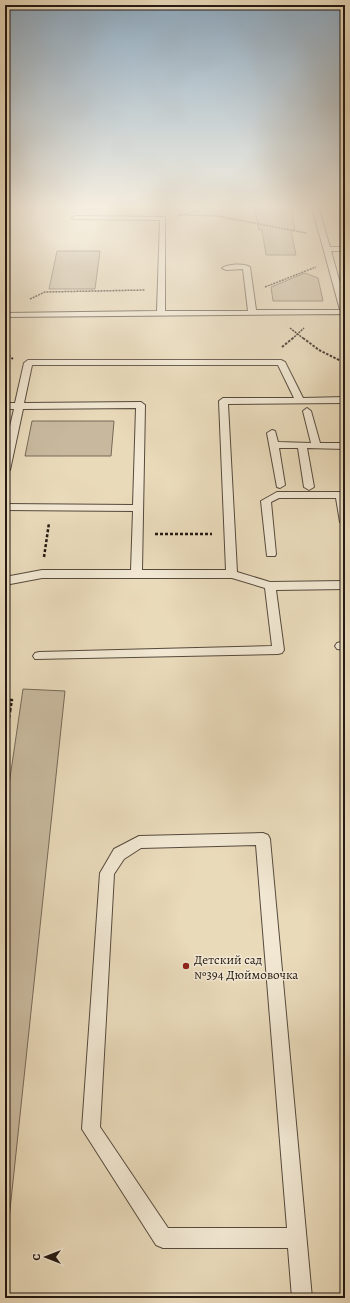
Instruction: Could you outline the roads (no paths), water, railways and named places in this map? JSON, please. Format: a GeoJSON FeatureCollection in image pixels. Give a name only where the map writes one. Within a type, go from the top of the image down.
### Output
{"type":"FeatureCollection","features":[{"type":"Feature","properties":{"kind":"lane"},"geometry":{"type":"LineString","coordinates":[[161,314],[162,268]]}},
{"type":"Feature","properties":{"kind":"lane"},"geometry":{"type":"LineString","coordinates":[[226,268],[246,268],[252,313]]}},
{"type":"Feature","properties":{"kind":"lane"},"geometry":{"type":"LineString","coordinates":[[5,315],[345,313],[333,268]]}},
{"type":"Feature","properties":{"kind":"lane"},"geometry":{"type":"LineString","coordinates":[[5,470],[28,363],[281,362],[300,400]]}},
{"type":"Feature","properties":{"kind":"lane"},"geometry":{"type":"LineString","coordinates":[[232,574],[223,401],[300,400],[345,402]]}},
{"type":"Feature","properties":{"kind":"lane"},"geometry":{"type":"LineString","coordinates":[[5,406],[141,405],[136,573]]}},
{"type":"Feature","properties":{"kind":"lane"},"geometry":{"type":"LineString","coordinates":[[307,411],[316,446]]}},
{"type":"Feature","properties":{"kind":"lane"},"geometry":{"type":"LineString","coordinates":[[5,424],[15,424]]}},
{"type":"Feature","properties":{"kind":"lane"},"geometry":{"type":"LineString","coordinates":[[272,433],[280,485]]}},
{"type":"Feature","properties":{"kind":"lane"},"geometry":{"type":"LineString","coordinates":[[274,445],[345,446]]}},
{"type":"Feature","properties":{"kind":"lane"},"geometry":{"type":"LineString","coordinates":[[302,445],[309,487]]}},
{"type":"Feature","properties":{"kind":"lane"},"geometry":{"type":"LineString","coordinates":[[271,554],[266,501],[277,495],[342,495],[345,522]]}},
{"type":"Feature","properties":{"kind":"lane"},"geometry":{"type":"LineString","coordinates":[[5,507],[138,508]]}},
{"type":"Feature","properties":{"kind":"lane"},"geometry":{"type":"LineString","coordinates":[[5,581],[42,574],[232,574],[270,586],[345,585]]}},
{"type":"Feature","properties":{"kind":"lane"},"geometry":{"type":"LineString","coordinates":[[39,656],[278,650],[270,586]]}},
{"type":"Feature","properties":{"kind":"lane"},"geometry":{"type":"LineString","coordinates":[[297,1238],[164,1238],[91,1129],[107,873],[119,854],[139,842],[263,840],[297,1238],[302,1298]]}},
{"type":"Feature","properties":{"kind":"place","name":"Детский сад №394 Дюймовочка"},"geometry":{"type":"Point","coordinates":[186,966]}}]}
